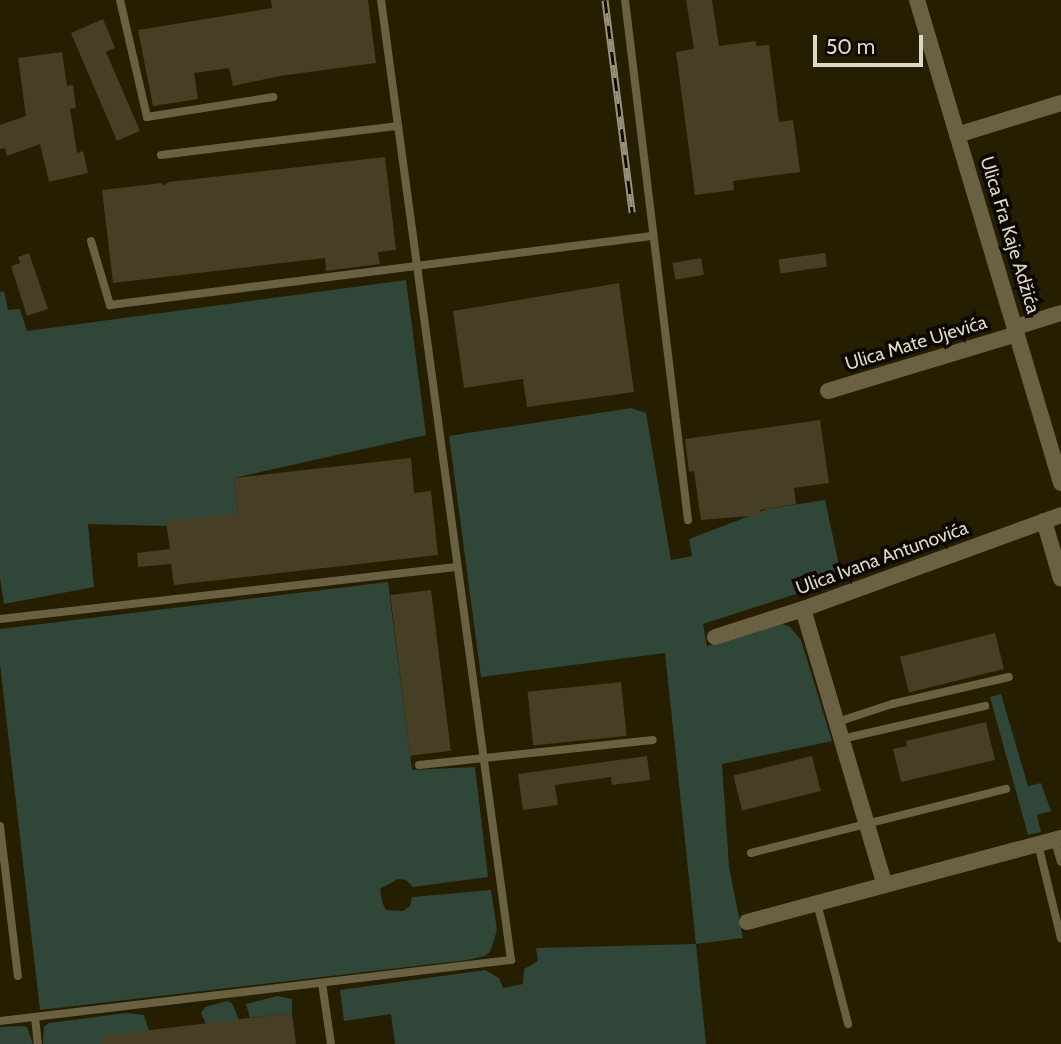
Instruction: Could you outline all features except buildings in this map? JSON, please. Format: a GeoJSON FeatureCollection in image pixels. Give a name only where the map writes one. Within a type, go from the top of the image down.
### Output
{"type":"FeatureCollection","features":[{"type":"Feature","properties":{"kind":"street","name":"Ulica Fra Kaje Adžića"},"geometry":{"type":"LineString","coordinates":[[917,0],[1061,483]]}},
{"type":"Feature","properties":{"kind":"street"},"geometry":{"type":"LineString","coordinates":[[957,135],[1061,103]]}},
{"type":"Feature","properties":{"kind":"street","name":"Ulica Mate Ujevića"},"geometry":{"type":"LineString","coordinates":[[828,391],[1016,331],[1061,313]]}},
{"type":"Feature","properties":{"kind":"street","name":"Ulica Ivana Antunovića"},"geometry":{"type":"LineString","coordinates":[[715,637],[803,609],[1061,516]]}},
{"type":"Feature","properties":{"kind":"street"},"geometry":{"type":"LineString","coordinates":[[1044,521],[1061,579]]}},
{"type":"Feature","properties":{"kind":"street"},"geometry":{"type":"LineString","coordinates":[[803,609],[885,885]]}},
{"type":"Feature","properties":{"kind":"street"},"geometry":{"type":"LineString","coordinates":[[747,922],[1058,839]]}},
{"type":"Feature","properties":{"kind":"lane"},"geometry":{"type":"LineString","coordinates":[[120,0],[146,117],[273,97]]}},
{"type":"Feature","properties":{"kind":"lane"},"geometry":{"type":"LineString","coordinates":[[0,1021],[510,960],[381,0]]}},
{"type":"Feature","properties":{"kind":"lane"},"geometry":{"type":"LineString","coordinates":[[625,0],[688,520]]}},
{"type":"Feature","properties":{"kind":"lane"},"geometry":{"type":"LineString","coordinates":[[160,155],[398,126]]}},
{"type":"Feature","properties":{"kind":"lane"},"geometry":{"type":"LineString","coordinates":[[91,241],[110,305],[652,236]]}},
{"type":"Feature","properties":{"kind":"lane"},"geometry":{"type":"LineString","coordinates":[[0,619],[456,566]]}},
{"type":"Feature","properties":{"kind":"lane"},"geometry":{"type":"LineString","coordinates":[[837,722],[892,704],[1009,677]]}},
{"type":"Feature","properties":{"kind":"lane"},"geometry":{"type":"LineString","coordinates":[[842,739],[985,706]]}},
{"type":"Feature","properties":{"kind":"lane"},"geometry":{"type":"LineString","coordinates":[[419,765],[653,740]]}},
{"type":"Feature","properties":{"kind":"lane"},"geometry":{"type":"LineString","coordinates":[[751,853],[1006,789]]}},
{"type":"Feature","properties":{"kind":"lane"},"geometry":{"type":"LineString","coordinates":[[0,826],[18,976]]}},
{"type":"Feature","properties":{"kind":"lane"},"geometry":{"type":"LineString","coordinates":[[1058,839],[1061,862]]}},
{"type":"Feature","properties":{"kind":"lane"},"geometry":{"type":"LineString","coordinates":[[1038,844],[1061,938]]}},
{"type":"Feature","properties":{"kind":"lane"},"geometry":{"type":"LineString","coordinates":[[817,903],[848,1024]]}},
{"type":"Feature","properties":{"kind":"lane"},"geometry":{"type":"LineString","coordinates":[[322,983],[331,1044]]}},
{"type":"Feature","properties":{"kind":"lane"},"geometry":{"type":"LineString","coordinates":[[35,1017],[38,1044]]}},
{"type":"Feature","properties":{"kind":"green space"},"geometry":{"type":"Polygon","coordinates":[[[406,280],[426,435],[234,478],[238,513],[167,526],[88,524],[94,587],[4,604],[0,578],[0,292],[4,291],[8,310],[20,309],[27,331],[406,280]]]}},
{"type":"Feature","properties":{"kind":"green space"},"geometry":{"type":"Polygon","coordinates":[[[631,408],[646,413],[671,560],[692,556],[689,539],[767,509],[825,500],[842,579],[703,624],[707,646],[782,624],[790,627],[801,640],[832,741],[722,764],[729,867],[743,938],[696,944],[665,653],[481,677],[449,436],[631,408]]]}},
{"type":"Feature","properties":{"kind":"green space"},"geometry":{"type":"Polygon","coordinates":[[[388,582],[412,770],[475,767],[488,877],[413,887],[406,880],[398,879],[380,889],[382,902],[386,910],[403,911],[410,906],[412,897],[491,890],[497,930],[490,952],[485,956],[467,960],[40,1010],[0,664],[0,629],[388,582]]]}},
{"type":"Feature","properties":{"kind":"green space"},"geometry":{"type":"Polygon","coordinates":[[[1001,694],[1028,786],[1041,783],[1051,811],[1037,815],[1041,832],[1028,835],[990,697],[1001,694]]]}},
{"type":"Feature","properties":{"kind":"green space"},"geometry":{"type":"Polygon","coordinates":[[[696,944],[706,1044],[395,1044],[391,1014],[344,1021],[340,990],[485,970],[499,978],[503,988],[523,984],[524,969],[538,961],[536,948],[696,944]]]}},
{"type":"Feature","properties":{"kind":"green space"},"geometry":{"type":"Polygon","coordinates":[[[277,996],[292,999],[292,1013],[250,1018],[246,1004],[277,996]]]}},
{"type":"Feature","properties":{"kind":"green space"},"geometry":{"type":"Polygon","coordinates":[[[227,1001],[232,1003],[239,1020],[206,1024],[201,1013],[205,1007],[227,1001]]]}},
{"type":"Feature","properties":{"kind":"green space"},"geometry":{"type":"Polygon","coordinates":[[[126,1013],[144,1015],[149,1031],[117,1044],[43,1044],[44,1027],[49,1023],[126,1013]]]}},
{"type":"Feature","properties":{"kind":"green space"},"geometry":{"type":"Polygon","coordinates":[[[0,1027],[27,1027],[33,1044],[0,1044],[0,1027]]]}},
{"type":"Feature","properties":{"kind":"railway"},"geometry":{"type":"LineString","coordinates":[[605,0],[632,212]]}}]}
